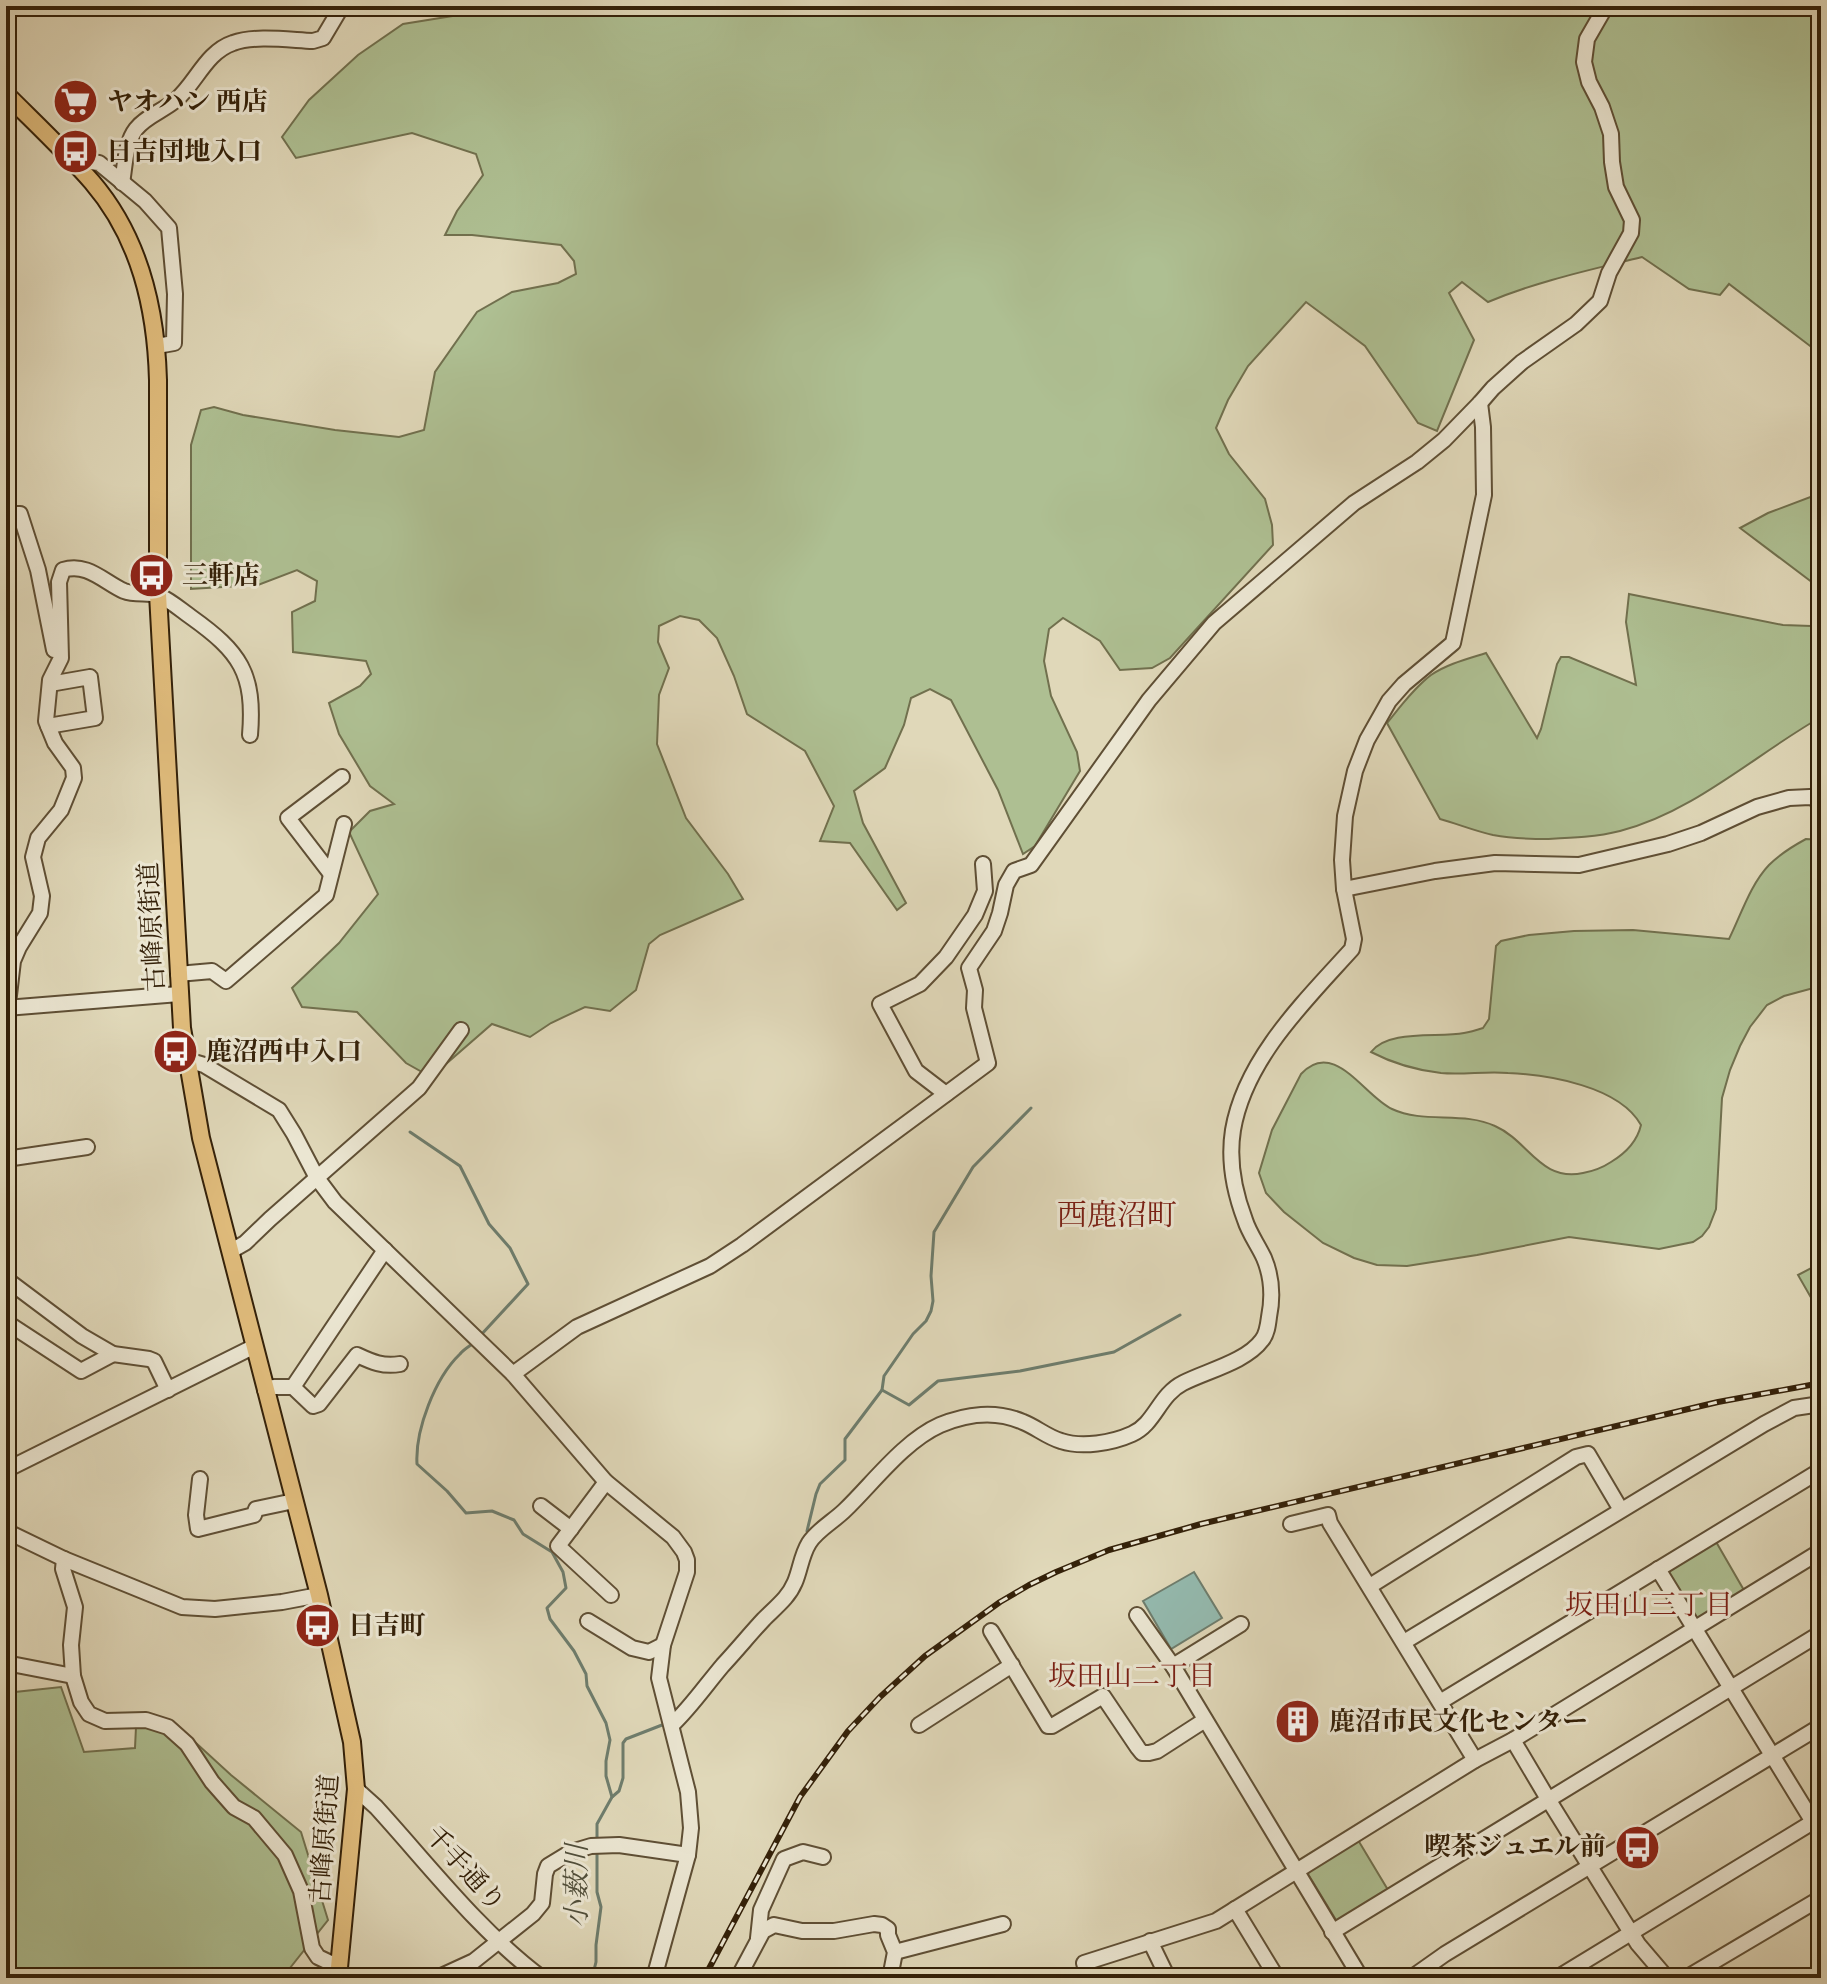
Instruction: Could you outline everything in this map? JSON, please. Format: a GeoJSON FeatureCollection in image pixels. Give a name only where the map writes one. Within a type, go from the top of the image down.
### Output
{"type":"FeatureCollection","features":[{"type":"Feature","properties":{"kind":"main road","name":"古峰原街道"},"geometry":{"type":"LineString","coordinates":[[6,94],[72,160],[112,209],[139,261],[148,289],[157,346],[158,594],[179,994],[201,1138],[319,1595],[350,1735],[356,1789],[338,1973]]}},
{"type":"Feature","properties":{"kind":"street"},"geometry":{"type":"LineString","coordinates":[[122,183],[131,138],[136,129],[179,97],[210,59],[229,44],[248,39],[313,41],[323,38],[342,6]]}},
{"type":"Feature","properties":{"kind":"street"},"geometry":{"type":"LineString","coordinates":[[513,1374],[577,1327],[710,1266],[988,1063],[974,1008],[975,990],[969,968],[994,931],[1006,885],[1014,871],[1031,865],[1149,700],[1214,623],[1354,503],[1417,462],[1444,440],[1522,362],[1590,313],[1600,301],[1609,273],[1631,233],[1632,220],[1616,187],[1611,134],[1584,62],[1587,39],[1606,6]]}},
{"type":"Feature","properties":{"kind":"street"},"geometry":{"type":"LineString","coordinates":[[72,160],[99,163],[145,201],[169,228],[175,294],[174,343],[157,346]]}},
{"type":"Feature","properties":{"kind":"street"},"geometry":{"type":"LineString","coordinates":[[672,1725],[786,1597],[797,1581],[810,1540],[910,1445],[939,1425],[977,1414],[998,1415],[1021,1421],[1061,1441],[1104,1443],[1133,1434],[1144,1427],[1170,1390],[1249,1353],[1265,1336],[1270,1314],[1271,1280],[1264,1258],[1245,1222],[1235,1186],[1230,1162],[1233,1129],[1247,1086],[1278,1034],[1352,949],[1354,939],[1342,860],[1345,816],[1355,771],[1367,740],[1389,701],[1404,684],[1453,643],[1484,495],[1480,403]]}},
{"type":"Feature","properties":{"kind":"street"},"geometry":{"type":"LineString","coordinates":[[6,519],[20,514],[38,570],[57,666]]}},
{"type":"Feature","properties":{"kind":"street"},"geometry":{"type":"LineString","coordinates":[[179,994],[7,1012],[13,961],[40,913],[42,896],[33,857],[38,838],[61,810],[74,778],[73,768],[55,743],[46,721],[50,684],[61,658],[59,582],[63,570],[87,570],[134,594],[158,594],[226,645],[239,660],[247,679],[252,708],[250,735]]}},
{"type":"Feature","properties":{"kind":"street"},"geometry":{"type":"LineString","coordinates":[[48,726],[95,718],[90,677],[50,684]]}},
{"type":"Feature","properties":{"kind":"street"},"geometry":{"type":"LineString","coordinates":[[331,874],[288,818],[342,777]]}},
{"type":"Feature","properties":{"kind":"street"},"geometry":{"type":"LineString","coordinates":[[1344,889],[1495,863],[1579,865],[1679,841],[1757,807],[1789,798],[1810,797],[1821,801]]}},
{"type":"Feature","properties":{"kind":"street"},"geometry":{"type":"LineString","coordinates":[[178,974],[212,971],[226,981],[326,895],[344,824]]}},
{"type":"Feature","properties":{"kind":"street"},"geometry":{"type":"LineString","coordinates":[[946,1094],[916,1071],[880,1004],[920,984],[946,957],[975,915],[985,891],[983,864]]}},
{"type":"Feature","properties":{"kind":"street"},"geometry":{"type":"LineString","coordinates":[[231,1251],[245,1243],[419,1088],[461,1030]]}},
{"type":"Feature","properties":{"kind":"street"},"geometry":{"type":"LineString","coordinates":[[187,1060],[204,1065],[279,1110],[317,1178],[335,1202],[513,1374],[606,1482],[673,1537],[684,1552],[687,1572],[663,1645],[659,1678],[688,1792],[691,1828],[688,1855],[654,1978]]}},
{"type":"Feature","properties":{"kind":"street"},"geometry":{"type":"LineString","coordinates":[[6,1159],[87,1147]]}},
{"type":"Feature","properties":{"kind":"street"},"geometry":{"type":"LineString","coordinates":[[293,1387],[385,1250]]}},
{"type":"Feature","properties":{"kind":"street"},"geometry":{"type":"LineString","coordinates":[[6,1279],[63,1322],[113,1354],[154,1361],[168,1390]]}},
{"type":"Feature","properties":{"kind":"street"},"geometry":{"type":"LineString","coordinates":[[6,1322],[81,1371],[113,1354]]}},
{"type":"Feature","properties":{"kind":"street"},"geometry":{"type":"LineString","coordinates":[[6,1470],[255,1346]]}},
{"type":"Feature","properties":{"kind":"street"},"geometry":{"type":"LineString","coordinates":[[265,1390],[293,1387],[313,1406],[319,1404],[357,1355],[376,1364],[400,1364]]}},
{"type":"Feature","properties":{"kind":"street"},"geometry":{"type":"LineString","coordinates":[[1404,1642],[1794,1408],[1821,1404]]}},
{"type":"Feature","properties":{"kind":"street"},"geometry":{"type":"LineString","coordinates":[[1370,1586],[1576,1457],[1588,1454],[1621,1510]]}},
{"type":"Feature","properties":{"kind":"street"},"geometry":{"type":"LineString","coordinates":[[1440,1702],[1821,1470]]}},
{"type":"Feature","properties":{"kind":"street"},"geometry":{"type":"LineString","coordinates":[[200,1479],[196,1515],[198,1529],[254,1515],[256,1509],[294,1501]]}},
{"type":"Feature","properties":{"kind":"street"},"geometry":{"type":"LineString","coordinates":[[606,1482],[558,1546],[611,1595]]}},
{"type":"Feature","properties":{"kind":"street"},"geometry":{"type":"LineString","coordinates":[[541,1506],[571,1529]]}},
{"type":"Feature","properties":{"kind":"street"},"geometry":{"type":"LineString","coordinates":[[1291,1524],[1328,1515],[1330,1523],[1475,1760]]}},
{"type":"Feature","properties":{"kind":"street"},"geometry":{"type":"LineString","coordinates":[[6,1531],[64,1559],[182,1607],[215,1609],[319,1595]]}},
{"type":"Feature","properties":{"kind":"street"},"geometry":{"type":"LineString","coordinates":[[1088,1978],[1084,1963],[1216,1921],[1821,1551]]}},
{"type":"Feature","properties":{"kind":"street"},"geometry":{"type":"LineString","coordinates":[[64,1559],[63,1569],[75,1607],[71,1645],[73,1676],[81,1702],[89,1714],[105,1721],[146,1720],[168,1727],[187,1744],[212,1782],[234,1807],[254,1818],[285,1855],[301,1891],[312,1948],[338,1973]]}},
{"type":"Feature","properties":{"kind":"street"},"geometry":{"type":"LineString","coordinates":[[1658,1569],[1773,1755],[1817,1819],[1821,1835]]}},
{"type":"Feature","properties":{"kind":"street"},"geometry":{"type":"LineString","coordinates":[[1137,1615],[1173,1666],[1361,1978]]}},
{"type":"Feature","properties":{"kind":"street"},"geometry":{"type":"LineString","coordinates":[[588,1621],[632,1648],[649,1652],[663,1645]]}},
{"type":"Feature","properties":{"kind":"street"},"geometry":{"type":"LineString","coordinates":[[1173,1666],[1241,1624]]}},
{"type":"Feature","properties":{"kind":"street"},"geometry":{"type":"LineString","coordinates":[[991,1631],[1048,1726],[1103,1696],[1142,1753],[1149,1753],[1205,1720]]}},
{"type":"Feature","properties":{"kind":"street"},"geometry":{"type":"LineString","coordinates":[[1332,1932],[1821,1633]]}},
{"type":"Feature","properties":{"kind":"street"},"geometry":{"type":"LineString","coordinates":[[6,1663],[73,1676]]}},
{"type":"Feature","properties":{"kind":"street"},"geometry":{"type":"LineString","coordinates":[[919,1725],[1012,1665]]}},
{"type":"Feature","properties":{"kind":"street"},"geometry":{"type":"LineString","coordinates":[[1411,1978],[1445,1954],[1821,1726]]}},
{"type":"Feature","properties":{"kind":"street"},"geometry":{"type":"LineString","coordinates":[[1513,1740],[1638,1944],[1667,1978]]}},
{"type":"Feature","properties":{"kind":"street","name":"千手通り"},"geometry":{"type":"LineString","coordinates":[[356,1789],[492,1935],[542,1978]]}},
{"type":"Feature","properties":{"kind":"street"},"geometry":{"type":"LineString","coordinates":[[1557,1978],[1817,1819]]}},
{"type":"Feature","properties":{"kind":"street"},"geometry":{"type":"LineString","coordinates":[[437,1978],[474,1961],[533,1914],[542,1903],[548,1866],[571,1852],[591,1846],[619,1845],[688,1855]]}},
{"type":"Feature","properties":{"kind":"street"},"geometry":{"type":"LineString","coordinates":[[757,1942],[761,1910],[784,1859],[803,1852],[823,1857]]}},
{"type":"Feature","properties":{"kind":"street"},"geometry":{"type":"LineString","coordinates":[[1686,1978],[1821,1898]]}},
{"type":"Feature","properties":{"kind":"street"},"geometry":{"type":"LineString","coordinates":[[1235,1909],[1277,1978]]}},
{"type":"Feature","properties":{"kind":"street"},"geometry":{"type":"LineString","coordinates":[[738,1978],[763,1931],[774,1925],[802,1931],[834,1931],[874,1924],[888,1929],[895,1952],[890,1978]]}},
{"type":"Feature","properties":{"kind":"street"},"geometry":{"type":"LineString","coordinates":[[895,1952],[1003,1924]]}},
{"type":"Feature","properties":{"kind":"street"},"geometry":{"type":"LineString","coordinates":[[1150,1941],[1168,1978]]}},
{"type":"Feature","properties":{"kind":"street"},"geometry":{"type":"LineString","coordinates":[[467,1978],[474,1961]]}},
{"type":"Feature","properties":{"kind":"green space"},"geometry":{"type":"Polygon","coordinates":[[[515,6],[1821,6],[1821,352],[1729,284],[1720,295],[1689,289],[1642,257],[1545,282],[1488,302],[1462,282],[1449,293],[1474,340],[1437,431],[1418,423],[1365,346],[1306,302],[1248,366],[1216,428],[1229,454],[1265,499],[1272,525],[1273,545],[1170,658],[1152,668],[1120,670],[1100,641],[1063,618],[1049,629],[1044,661],[1051,696],[1077,752],[1080,771],[1035,846],[1023,854],[998,790],[951,700],[930,689],[911,698],[904,725],[885,768],[854,791],[863,823],[906,903],[897,910],[850,843],[820,841],[834,806],[805,751],[747,714],[717,638],[699,620],[680,616],[659,626],[658,642],[669,668],[659,695],[657,744],[686,818],[743,899],[660,935],[649,944],[636,990],[610,1011],[585,1007],[530,1037],[492,1024],[431,1077],[406,1063],[357,1012],[302,1007],[292,988],[339,943],[378,894],[349,832],[370,811],[394,804],[370,786],[339,734],[329,703],[360,686],[371,674],[366,661],[293,652],[292,612],[315,601],[317,581],[297,570],[258,585],[191,589],[191,445],[201,410],[214,407],[243,415],[335,430],[399,437],[424,430],[435,372],[477,312],[512,292],[558,283],[576,274],[574,261],[561,245],[445,235],[457,211],[483,175],[476,154],[412,133],[296,158],[282,137],[309,100],[358,55],[403,24],[515,6]]]}},
{"type":"Feature","properties":{"kind":"green space"},"geometry":{"type":"Polygon","coordinates":[[[1821,493],[1821,589],[1740,528],[1768,513],[1821,493]]]}},
{"type":"Feature","properties":{"kind":"green space"},"geometry":{"type":"Polygon","coordinates":[[[1629,594],[1783,625],[1821,624],[1821,717],[1699,796],[1647,822],[1620,831],[1575,838],[1520,838],[1493,835],[1440,819],[1387,723],[1402,704],[1437,671],[1486,653],[1537,738],[1561,657],[1569,657],[1636,685],[1626,622],[1629,594]]]}},
{"type":"Feature","properties":{"kind":"green space"},"geometry":{"type":"Polygon","coordinates":[[[1806,839],[1821,840],[1821,986],[1784,996],[1767,1005],[1740,1046],[1722,1098],[1716,1209],[1709,1227],[1693,1242],[1659,1249],[1569,1237],[1407,1266],[1377,1265],[1323,1243],[1284,1212],[1266,1193],[1259,1173],[1272,1130],[1301,1074],[1313,1065],[1325,1062],[1348,1073],[1392,1109],[1417,1116],[1470,1119],[1495,1126],[1556,1172],[1587,1172],[1616,1159],[1634,1142],[1641,1125],[1631,1112],[1600,1092],[1562,1080],[1525,1074],[1422,1070],[1371,1052],[1389,1040],[1401,1037],[1453,1034],[1483,1028],[1489,1019],[1496,946],[1501,941],[1574,931],[1633,930],[1729,939],[1762,873],[1777,858],[1806,839]]]}},
{"type":"Feature","properties":{"kind":"green space"},"geometry":{"type":"Polygon","coordinates":[[[1821,1263],[1821,1315],[1798,1275],[1821,1263]]]}},
{"type":"Feature","properties":{"kind":"green space"},"geometry":{"type":"Polygon","coordinates":[[[1715,1540],[1745,1592],[1699,1619],[1694,1617],[1667,1573],[1668,1568],[1715,1540]]]}},
{"type":"Feature","properties":{"kind":"green space"},"geometry":{"type":"Polygon","coordinates":[[[61,1687],[84,1752],[135,1748],[136,1727],[171,1720],[231,1775],[301,1832],[328,1920],[282,1978],[6,1978],[6,1693],[61,1687]]]}},
{"type":"Feature","properties":{"kind":"green space"},"geometry":{"type":"Polygon","coordinates":[[[1358,1840],[1388,1890],[1336,1920],[1308,1874],[1358,1840]]]}},
{"type":"Feature","properties":{"kind":"water"},"geometry":{"type":"Polygon","coordinates":[[[1194,1572],[1222,1618],[1171,1649],[1143,1601],[1194,1572]]]}},
{"type":"Feature","properties":{"kind":"waterway"},"geometry":{"type":"LineString","coordinates":[[807,1531],[820,1484],[845,1460],[845,1439],[882,1390],[884,1376],[931,1311],[934,1232],[973,1167],[1031,1108]]}},
{"type":"Feature","properties":{"kind":"waterway"},"geometry":{"type":"LineString","coordinates":[[410,1132],[460,1166],[489,1224],[510,1248],[528,1284],[480,1336]]}},
{"type":"Feature","properties":{"kind":"waterway"},"geometry":{"type":"LineString","coordinates":[[882,1390],[909,1405],[938,1381],[1020,1371],[1114,1352],[1180,1315]]}},
{"type":"Feature","properties":{"kind":"waterway"},"geometry":{"type":"LineString","coordinates":[[475,1342],[451,1364],[435,1390],[419,1436],[417,1464],[466,1513],[492,1511],[514,1520],[523,1534],[552,1552],[563,1572],[566,1588],[547,1608],[550,1619],[574,1651],[586,1674],[587,1686],[606,1723],[610,1740],[606,1776],[612,1797]]}},
{"type":"Feature","properties":{"kind":"waterway"},"geometry":{"type":"LineString","coordinates":[[597,1840],[597,1824],[612,1797],[619,1791],[623,1778],[623,1743],[662,1725]]}},
{"type":"Feature","properties":{"kind":"waterway","name":"小薮川"},"geometry":{"type":"LineString","coordinates":[[592,1978],[601,1907],[597,1892],[597,1851]]}},
{"type":"Feature","properties":{"kind":"railway"},"geometry":{"type":"LineString","coordinates":[[704,1978],[800,1797],[848,1731],[925,1656],[1029,1585],[1109,1550],[1201,1524],[1718,1402],[1821,1383]]}},
{"type":"Feature","properties":{"kind":"place","name":"ヤオハン 西店"},"geometry":{"type":"Point","coordinates":[76,102]}},
{"type":"Feature","properties":{"kind":"place","name":"日吉団地入口"},"geometry":{"type":"Point","coordinates":[75,152]}},
{"type":"Feature","properties":{"kind":"place","name":"三軒店"},"geometry":{"type":"Point","coordinates":[151,576]}},
{"type":"Feature","properties":{"kind":"place","name":"鹿沼西中入口"},"geometry":{"type":"Point","coordinates":[175,1052]}},
{"type":"Feature","properties":{"kind":"place","name":"日吉町"},"geometry":{"type":"Point","coordinates":[317,1626]}},
{"type":"Feature","properties":{"kind":"place","name":"鹿沼市民文化センター"},"geometry":{"type":"Point","coordinates":[1298,1722]}},
{"type":"Feature","properties":{"kind":"place","name":"喫茶ジュエル前"},"geometry":{"type":"Point","coordinates":[1637,1847]}},
{"type":"Feature","properties":{"kind":"district","name":"西鹿沼町"},"geometry":{"type":"Point","coordinates":[1117,1215]}},
{"type":"Feature","properties":{"kind":"district","name":"坂田山三丁目"},"geometry":{"type":"Point","coordinates":[1649,1605]}},
{"type":"Feature","properties":{"kind":"district","name":"坂田山二丁目"},"geometry":{"type":"Point","coordinates":[1132,1676]}}]}
